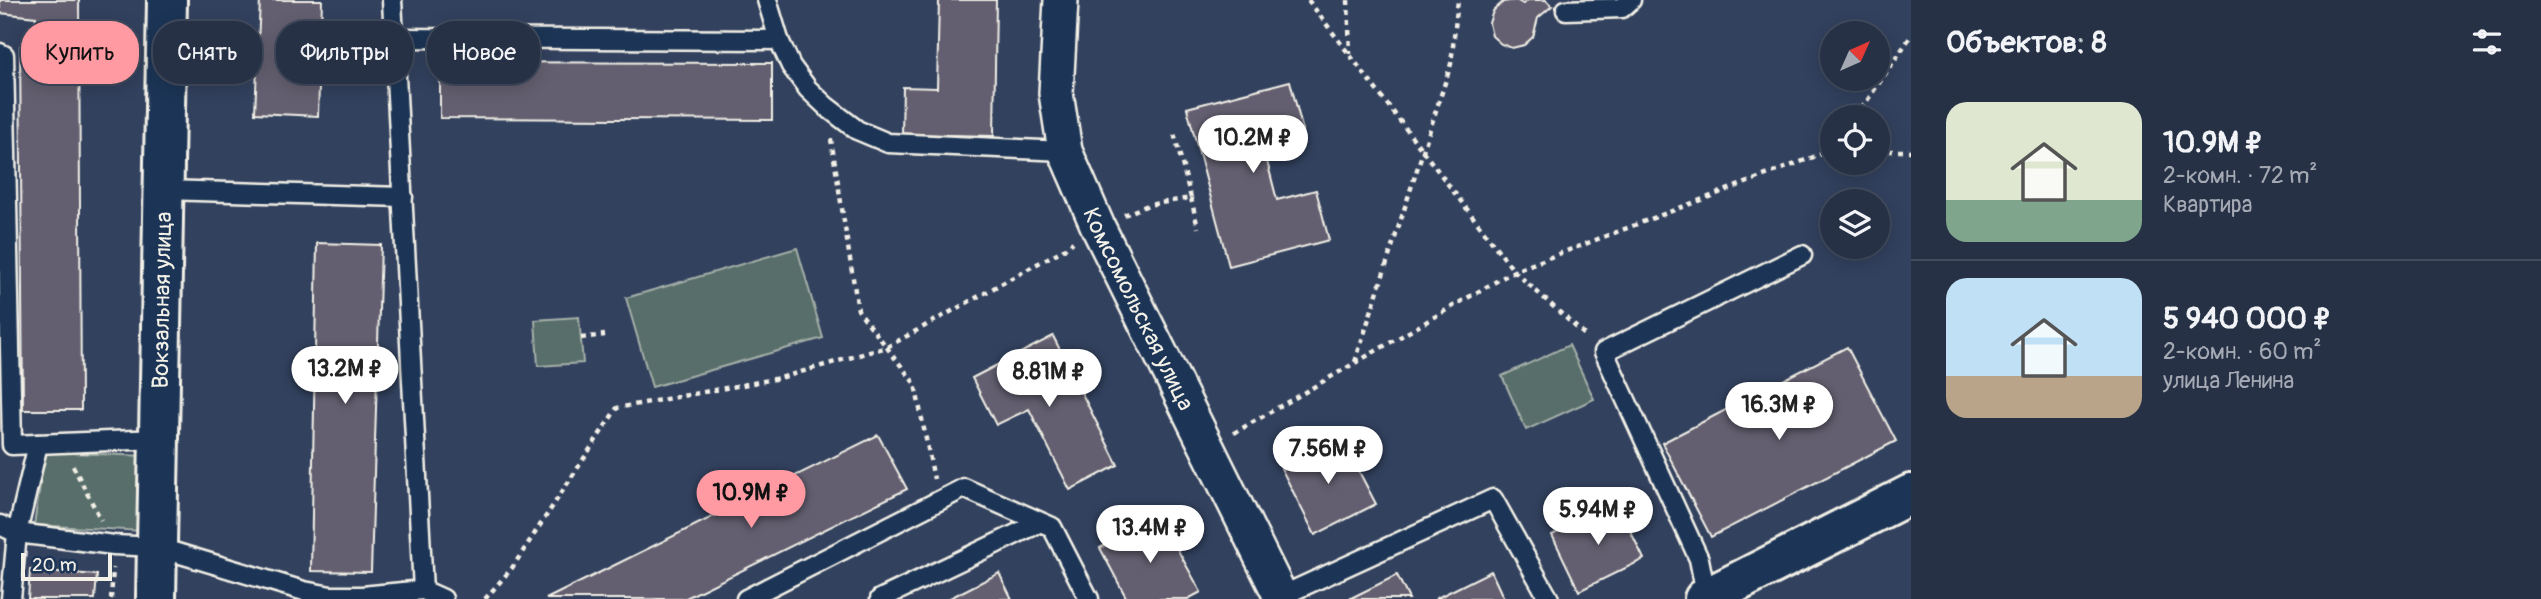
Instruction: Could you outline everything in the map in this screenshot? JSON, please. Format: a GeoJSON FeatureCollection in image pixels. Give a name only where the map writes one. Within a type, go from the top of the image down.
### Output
{"type":"FeatureCollection","features":[{"type":"Feature","properties":{"kind":"street","name":"Вокзальная улица"},"geometry":{"type":"LineString","coordinates":[[156,599],[167,0]]}},
{"type":"Feature","properties":{"kind":"street","name":"Комсомольская улица"},"geometry":{"type":"LineString","coordinates":[[1061,0],[1056,93],[1065,151],[1088,232],[1279,598]]}},
{"type":"Feature","properties":{"kind":"street"},"geometry":{"type":"LineString","coordinates":[[1706,599],[1911,494]]}},
{"type":"Feature","properties":{"kind":"lane"},"geometry":{"type":"LineString","coordinates":[[392,0],[393,21]]}},
{"type":"Feature","properties":{"kind":"lane"},"geometry":{"type":"LineString","coordinates":[[766,0],[791,66],[808,89],[857,130],[888,144],[1065,151]]}},
{"type":"Feature","properties":{"kind":"lane"},"geometry":{"type":"LineString","coordinates":[[1566,10],[1622,8],[1631,0]]}},
{"type":"Feature","properties":{"kind":"lane"},"geometry":{"type":"LineString","coordinates":[[413,38],[779,40]]}},
{"type":"Feature","properties":{"kind":"lane"},"geometry":{"type":"LineString","coordinates":[[0,53],[4,55],[12,445],[159,439]]}},
{"type":"Feature","properties":{"kind":"lane"},"geometry":{"type":"LineString","coordinates":[[397,84],[423,590]]}},
{"type":"Feature","properties":{"kind":"lane"},"geometry":{"type":"LineString","coordinates":[[164,190],[403,197]]}},
{"type":"Feature","properties":{"kind":"lane"},"geometry":{"type":"LineString","coordinates":[[1706,599],[1699,559],[1604,352],[1802,255]]}},
{"type":"Feature","properties":{"kind":"lane"},"geometry":{"type":"LineString","coordinates":[[11,599],[18,534],[38,444]]}},
{"type":"Feature","properties":{"kind":"lane"},"geometry":{"type":"LineString","coordinates":[[746,599],[964,488],[1052,527],[1089,599]]}},
{"type":"Feature","properties":{"kind":"lane"},"geometry":{"type":"LineString","coordinates":[[1279,598],[1493,499],[1549,599]]}},
{"type":"Feature","properties":{"kind":"lane"},"geometry":{"type":"LineString","coordinates":[[880,599],[1039,523]]}},
{"type":"Feature","properties":{"kind":"lane"},"geometry":{"type":"LineString","coordinates":[[0,525],[18,534],[157,547],[331,598],[423,590],[443,599]]}},
{"type":"Feature","properties":{"kind":"path"},"geometry":{"type":"LineString","coordinates":[[1308,0],[1514,271],[1604,352]]}},
{"type":"Feature","properties":{"kind":"path"},"geometry":{"type":"LineString","coordinates":[[1348,0],[1350,54]]}},
{"type":"Feature","properties":{"kind":"path"},"geometry":{"type":"LineString","coordinates":[[1355,363],[1451,64],[1458,0]]}},
{"type":"Feature","properties":{"kind":"path"},"geometry":{"type":"LineString","coordinates":[[1864,105],[1911,36]]}},
{"type":"Feature","properties":{"kind":"path"},"geometry":{"type":"LineString","coordinates":[[827,107],[858,310],[915,384],[939,500]]}},
{"type":"Feature","properties":{"kind":"path"},"geometry":{"type":"LineString","coordinates":[[1174,132],[1198,228]]}},
{"type":"Feature","properties":{"kind":"path"},"geometry":{"type":"LineString","coordinates":[[1890,151],[1911,151]]}},
{"type":"Feature","properties":{"kind":"path"},"geometry":{"type":"LineString","coordinates":[[1231,435],[1514,271],[1820,155]]}},
{"type":"Feature","properties":{"kind":"path"},"geometry":{"type":"LineString","coordinates":[[485,599],[512,568],[617,408],[780,378],[887,347],[1066,248],[1088,232],[1147,205],[1191,198]]}},
{"type":"Feature","properties":{"kind":"path"},"geometry":{"type":"LineString","coordinates":[[581,338],[606,335]]}},
{"type":"Feature","properties":{"kind":"green space"},"geometry":{"type":"Polygon","coordinates":[[[797,248],[823,338],[652,387],[626,298],[797,248]]]}},
{"type":"Feature","properties":{"kind":"green space"},"geometry":{"type":"Polygon","coordinates":[[[579,317],[583,363],[538,366],[535,320],[579,317]]]}},
{"type":"Feature","properties":{"kind":"green space"},"geometry":{"type":"Polygon","coordinates":[[[1569,345],[1594,399],[1526,430],[1502,376],[1569,345]]]}},
{"type":"Feature","properties":{"kind":"green space"},"geometry":{"type":"Polygon","coordinates":[[[45,452],[147,456],[143,531],[34,525],[45,452]]]}},
{"type":"Feature","properties":{"kind":"building"},"geometry":{"type":"Polygon","coordinates":[[[0,0],[79,0],[79,21],[36,21],[36,17],[0,13],[0,0]]]}},
{"type":"Feature","properties":{"kind":"building"},"geometry":{"type":"Polygon","coordinates":[[[260,0],[322,0],[321,21],[276,21],[276,84],[319,84],[318,116],[255,113],[256,84],[262,84],[262,21],[259,21],[260,0]]]}},
{"type":"Feature","properties":{"kind":"building"},"geometry":{"type":"Polygon","coordinates":[[[939,0],[996,0],[994,136],[902,134],[903,87],[937,88],[939,0]]]}},
{"type":"Feature","properties":{"kind":"building"},"geometry":{"type":"Polygon","coordinates":[[[1516,0],[1523,4],[1528,0],[1546,0],[1552,6],[1538,18],[1533,37],[1524,45],[1512,48],[1501,44],[1492,36],[1489,23],[1493,11],[1503,2],[1516,0]]]}},
{"type":"Feature","properties":{"kind":"building"},"geometry":{"type":"Polygon","coordinates":[[[20,46],[21,84],[79,84],[81,410],[23,410],[20,46]]]}},
{"type":"Feature","properties":{"kind":"building"},"geometry":{"type":"Polygon","coordinates":[[[540,62],[772,63],[772,120],[440,118],[440,84],[540,84],[540,62]]]}},
{"type":"Feature","properties":{"kind":"building"},"geometry":{"type":"Polygon","coordinates":[[[1290,81],[1303,131],[1262,142],[1277,200],[1316,190],[1329,240],[1229,266],[1187,108],[1290,81]]]}},
{"type":"Feature","properties":{"kind":"building"},"geometry":{"type":"Polygon","coordinates":[[[317,243],[381,245],[371,572],[311,571],[317,243]]]}},
{"type":"Feature","properties":{"kind":"building"},"geometry":{"type":"Polygon","coordinates":[[[1053,336],[1118,465],[1070,490],[1029,409],[996,425],[972,378],[1053,336]]]}},
{"type":"Feature","properties":{"kind":"building"},"geometry":{"type":"Polygon","coordinates":[[[1847,347],[1896,441],[1711,537],[1662,443],[1847,347]]]}},
{"type":"Feature","properties":{"kind":"building"},"geometry":{"type":"Polygon","coordinates":[[[878,435],[907,489],[684,599],[546,599],[878,435]]]}},
{"type":"Feature","properties":{"kind":"building"},"geometry":{"type":"Polygon","coordinates":[[[1341,437],[1376,504],[1315,535],[1281,468],[1341,437]]]}},
{"type":"Feature","properties":{"kind":"building"},"geometry":{"type":"Polygon","coordinates":[[[1617,503],[1644,559],[1579,591],[1552,535],[1617,503]]]}},
{"type":"Feature","properties":{"kind":"building"},"geometry":{"type":"Polygon","coordinates":[[[1159,516],[1201,592],[1188,599],[1127,599],[1100,548],[1159,516]]]}},
{"type":"Feature","properties":{"kind":"building"},"geometry":{"type":"Polygon","coordinates":[[[30,570],[97,575],[95,599],[28,599],[30,570]]]}},
{"type":"Feature","properties":{"kind":"building"},"geometry":{"type":"Polygon","coordinates":[[[1491,571],[1504,599],[1435,599],[1491,571]]]}},
{"type":"Feature","properties":{"kind":"building"},"geometry":{"type":"Polygon","coordinates":[[[999,573],[1012,599],[948,599],[999,573]]]}},
{"type":"Feature","properties":{"kind":"building"},"geometry":{"type":"Polygon","coordinates":[[[1397,575],[1409,599],[1349,599],[1397,575]]]}}]}
